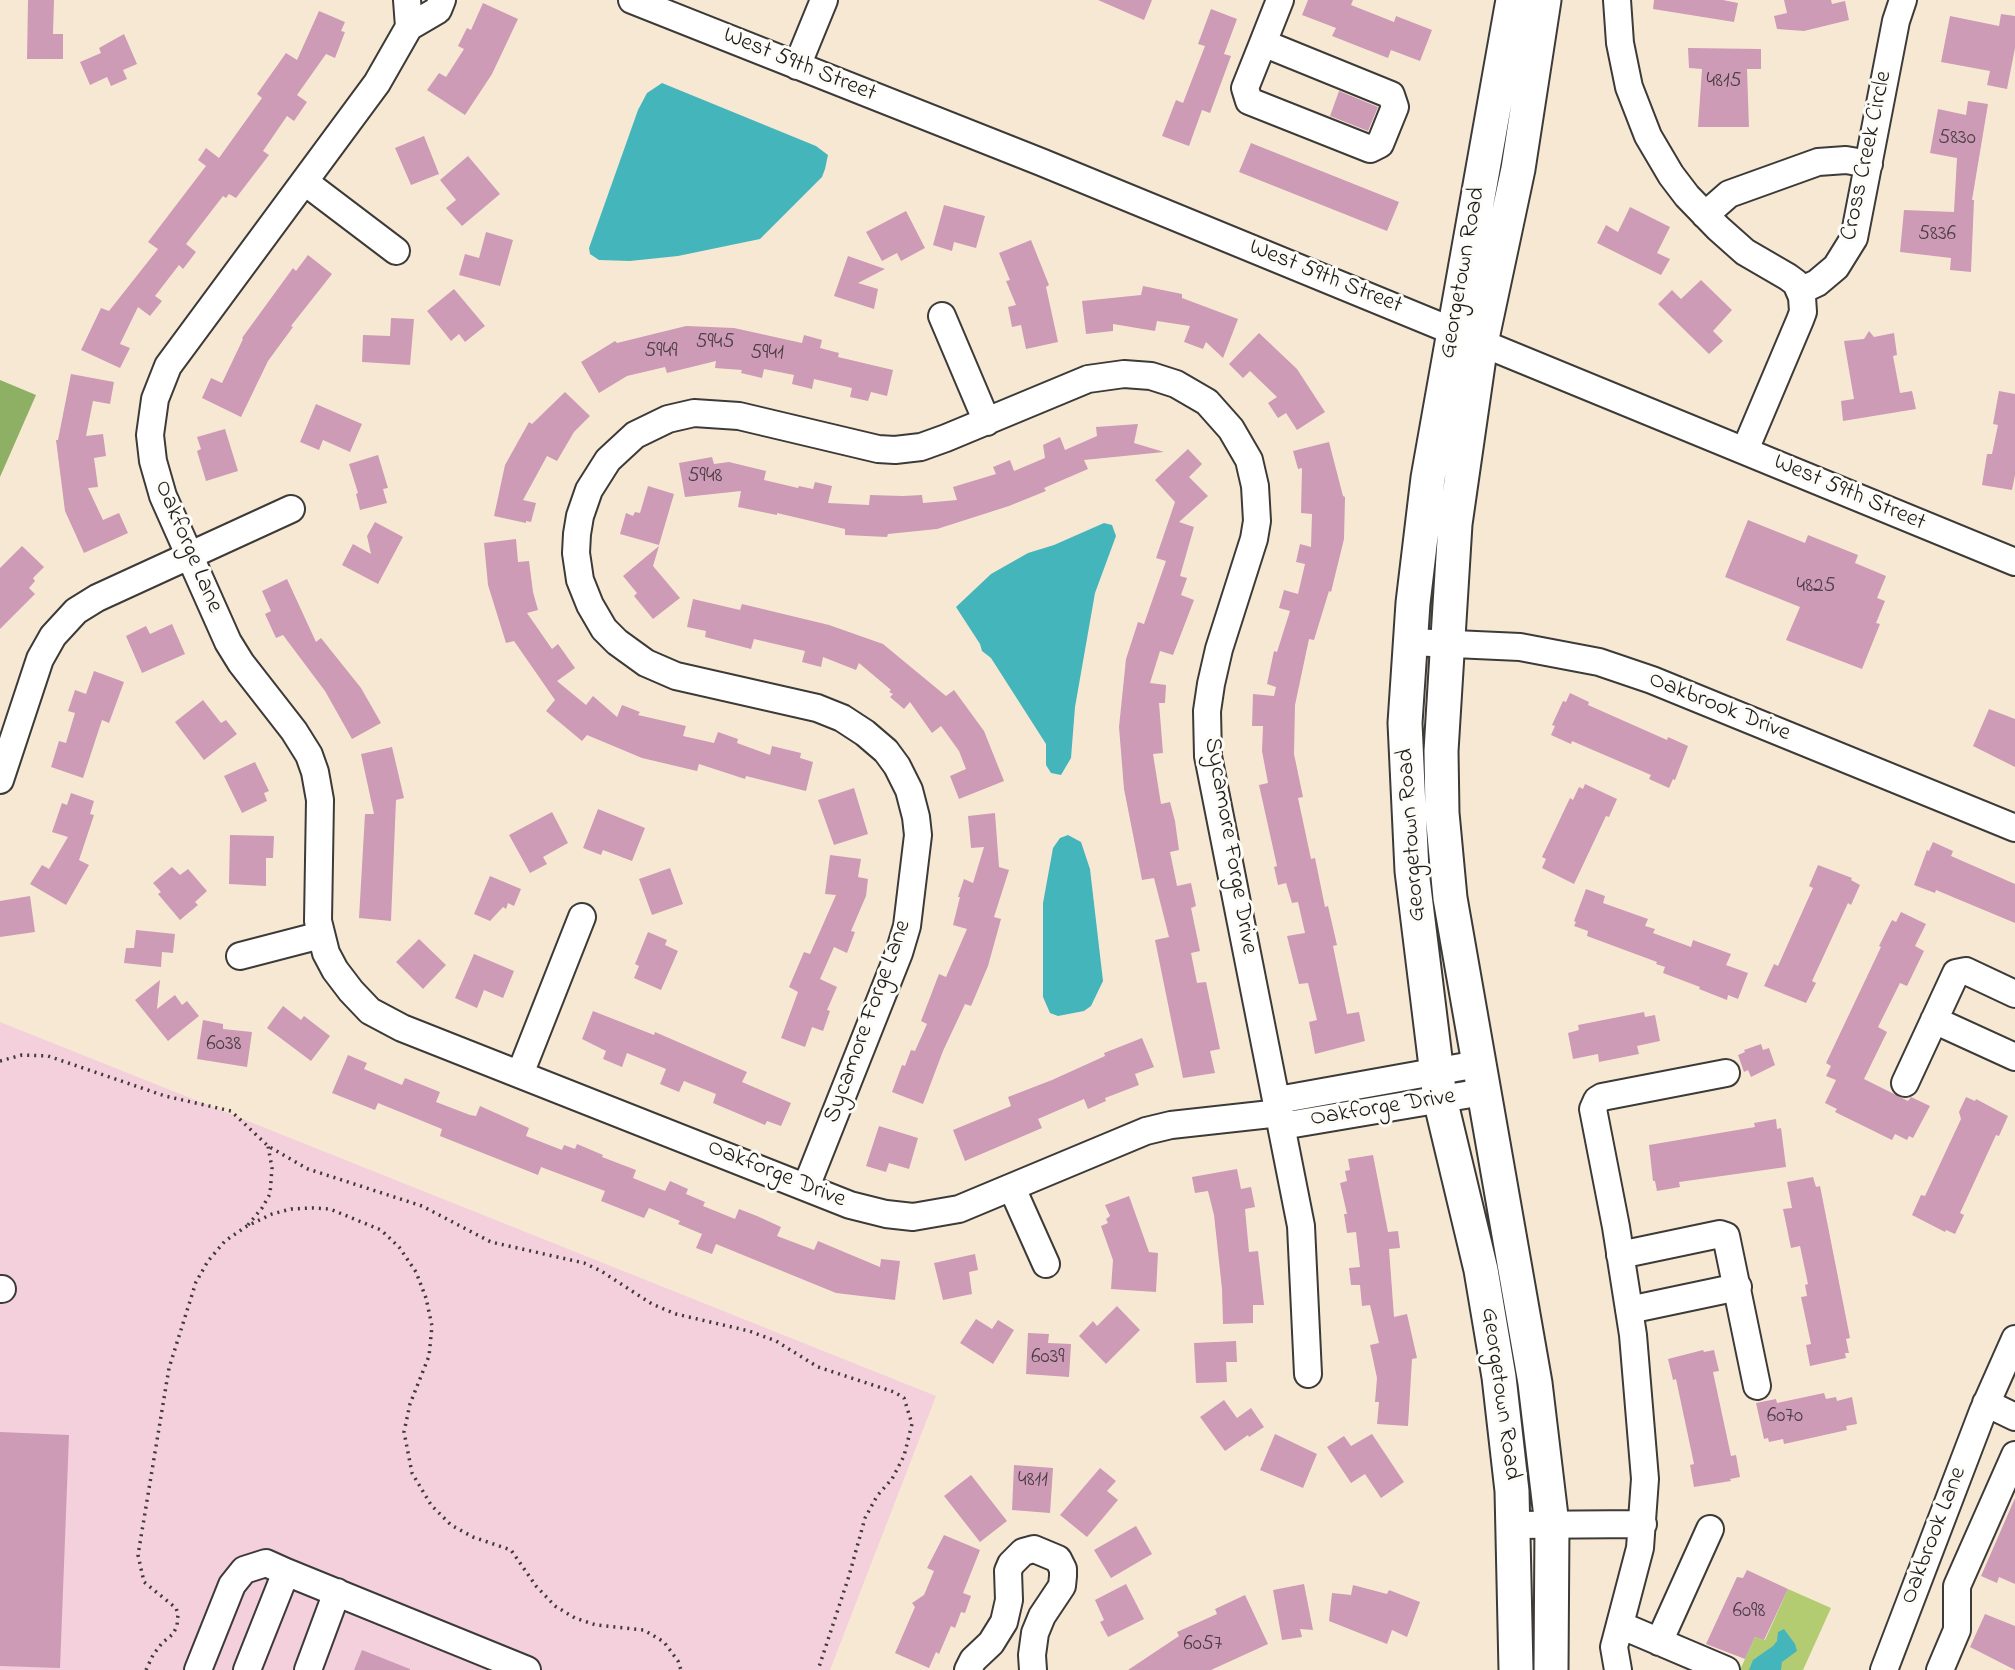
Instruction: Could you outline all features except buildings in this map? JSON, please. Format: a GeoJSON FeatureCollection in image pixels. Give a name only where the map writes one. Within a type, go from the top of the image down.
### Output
{"type":"FeatureCollection","features":[{"type":"Feature","properties":{"kind":"main road","name":"Georgetown Road"},"geometry":{"type":"LineString","coordinates":[[1513,0],[1467,337],[1446,643],[1441,751],[1442,813],[1450,898],[1535,1383],[1552,1525],[1551,1670]]}},
{"type":"Feature","properties":{"kind":"main road","name":"Georgetown Road"},"geometry":{"type":"LineString","coordinates":[[1516,1670],[1512,1491],[1499,1377],[1481,1270],[1439,1085],[1412,871],[1405,723],[1420,530],[1467,337],[1518,169],[1545,0]]}},
{"type":"Feature","properties":{"kind":"street"},"geometry":{"type":"LineString","coordinates":[[407,0],[409,27],[438,10],[442,0]]}},
{"type":"Feature","properties":{"kind":"street","name":"West 59th Street"},"geometry":{"type":"LineString","coordinates":[[632,0],[1041,162],[2015,562]]}},
{"type":"Feature","properties":{"kind":"street"},"geometry":{"type":"LineString","coordinates":[[797,66],[824,0]]}},
{"type":"Feature","properties":{"kind":"street"},"geometry":{"type":"LineString","coordinates":[[1263,43],[1391,95],[1395,107],[1380,144],[1370,149],[1249,101],[1245,88],[1280,0]]}},
{"type":"Feature","properties":{"kind":"street"},"geometry":{"type":"LineString","coordinates":[[1617,0],[1623,60],[1629,87],[1645,128],[1671,175],[1705,215],[1745,252],[1788,277],[1800,291],[1803,305],[1800,320],[1745,450]]}},
{"type":"Feature","properties":{"kind":"street","name":"Cross Creek Circle"},"geometry":{"type":"LineString","coordinates":[[1800,291],[1830,272],[1846,254],[1858,222],[1896,21],[1903,0]]}},
{"type":"Feature","properties":{"kind":"street","name":"Oakforge Lane"},"geometry":{"type":"LineString","coordinates":[[321,935],[317,910],[320,800],[315,772],[309,755],[294,731],[233,650],[163,496],[153,461],[151,425],[158,390],[168,366],[377,83],[409,27]]}},
{"type":"Feature","properties":{"kind":"street"},"geometry":{"type":"LineString","coordinates":[[1705,215],[1730,194],[1818,162],[1846,160],[1869,164]]}},
{"type":"Feature","properties":{"kind":"street"},"geometry":{"type":"LineString","coordinates":[[305,182],[396,251]]}},
{"type":"Feature","properties":{"kind":"street"},"geometry":{"type":"LineString","coordinates":[[942,316],[987,422]]}},
{"type":"Feature","properties":{"kind":"street","name":"Sycamore Forge Drive"},"geometry":{"type":"LineString","coordinates":[[987,422],[1088,379],[1124,374],[1151,376],[1176,384],[1207,402],[1237,436],[1248,460],[1255,486],[1257,521],[1214,666],[1207,711],[1207,738],[1210,773],[1303,1238],[1308,1374]]}},
{"type":"Feature","properties":{"kind":"street","name":"Sycamore Forge Lane"},"geometry":{"type":"LineString","coordinates":[[806,1187],[899,953],[907,926],[918,835],[909,790],[886,751],[842,718],[817,708],[676,676],[658,670],[624,648],[604,629],[580,580],[576,553],[580,516],[593,482],[614,453],[643,431],[676,417],[703,413],[740,416],[878,449],[895,450],[929,444],[987,422]]}},
{"type":"Feature","properties":{"kind":"street"},"geometry":{"type":"LineString","coordinates":[[0,780],[34,674],[53,636],[76,611],[92,600],[291,509]]}},
{"type":"Feature","properties":{"kind":"street","name":"Oakbrook Drive"},"geometry":{"type":"LineString","coordinates":[[1410,642],[1485,644],[1547,650],[1611,666],[1652,680],[2015,828]]}},
{"type":"Feature","properties":{"kind":"street"},"geometry":{"type":"LineString","coordinates":[[520,1074],[582,916]]}},
{"type":"Feature","properties":{"kind":"street"},"geometry":{"type":"LineString","coordinates":[[240,956],[321,935]]}},
{"type":"Feature","properties":{"kind":"street","name":"Oakforge Drive"},"geometry":{"type":"LineString","coordinates":[[321,935],[335,970],[356,998],[370,1011],[402,1028],[867,1211],[914,1217],[959,1209],[1146,1131],[1171,1125],[1280,1113],[1480,1078]]}},
{"type":"Feature","properties":{"kind":"street"},"geometry":{"type":"LineString","coordinates":[[1905,1083],[1954,975],[1966,971],[2015,994]]}},
{"type":"Feature","properties":{"kind":"street"},"geometry":{"type":"LineString","coordinates":[[1934,1020],[2015,1057]]}},
{"type":"Feature","properties":{"kind":"street"},"geometry":{"type":"LineString","coordinates":[[1618,1670],[1614,1651],[1636,1572],[1643,1524],[1644,1459],[1629,1310],[1593,1112],[1595,1102],[1602,1097],[1726,1073]]}},
{"type":"Feature","properties":{"kind":"street"},"geometry":{"type":"LineString","coordinates":[[1012,1188],[1046,1264]]}},
{"type":"Feature","properties":{"kind":"street"},"geometry":{"type":"LineString","coordinates":[[1620,1255],[1723,1234],[1728,1238],[1757,1386]]}},
{"type":"Feature","properties":{"kind":"street"},"geometry":{"type":"LineString","coordinates":[[1629,1310],[1738,1287]]}},
{"type":"Feature","properties":{"kind":"street","name":"Oakbrook Lane"},"geometry":{"type":"LineString","coordinates":[[1884,1670],[1986,1403],[2015,1339]]}},
{"type":"Feature","properties":{"kind":"street"},"geometry":{"type":"LineString","coordinates":[[1986,1403],[2015,1417]]}},
{"type":"Feature","properties":{"kind":"street","name":"Oakbrook Lane"},"geometry":{"type":"LineString","coordinates":[[1940,1670],[1957,1630],[1957,1586],[2015,1455]]}},
{"type":"Feature","properties":{"kind":"street"},"geometry":{"type":"LineString","coordinates":[[1513,1525],[1643,1524]]}},
{"type":"Feature","properties":{"kind":"street"},"geometry":{"type":"LineString","coordinates":[[1659,1642],[1710,1529]]}},
{"type":"Feature","properties":{"kind":"street"},"geometry":{"type":"LineString","coordinates":[[968,1670],[973,1660],[991,1643],[1004,1622],[1009,1600],[1008,1571],[1011,1564],[1023,1552],[1034,1549],[1058,1559],[1063,1576],[1062,1586],[1042,1616],[1035,1633],[1033,1670]]}},
{"type":"Feature","properties":{"kind":"street"},"geometry":{"type":"LineString","coordinates":[[198,1670],[232,1585],[244,1570],[266,1563],[527,1670]]}},
{"type":"Feature","properties":{"kind":"street"},"geometry":{"type":"LineString","coordinates":[[247,1670],[286,1572]]}},
{"type":"Feature","properties":{"kind":"street"},"geometry":{"type":"LineString","coordinates":[[308,1670],[337,1592]]}},
{"type":"Feature","properties":{"kind":"street"},"geometry":{"type":"LineString","coordinates":[[1620,1625],[1726,1670]]}},
{"type":"Feature","properties":{"kind":"path"},"geometry":{"type":"LineString","coordinates":[[0,1061],[22,1055],[48,1056],[164,1096],[231,1111],[268,1146],[308,1169],[422,1206],[491,1242],[584,1264],[601,1271],[652,1304],[676,1314],[749,1331],[776,1341],[818,1367],[894,1392],[904,1398],[910,1410],[912,1424],[904,1457],[864,1518],[849,1576],[818,1670]]}},
{"type":"Feature","properties":{"kind":"path"},"geometry":{"type":"LineString","coordinates":[[247,1226],[270,1194],[272,1168],[268,1146]]}},
{"type":"Feature","properties":{"kind":"path"},"geometry":{"type":"LineString","coordinates":[[146,1670],[158,1649],[173,1634],[178,1614],[166,1598],[144,1582],[138,1555],[169,1368],[196,1282],[208,1261],[225,1241],[247,1226],[272,1214],[291,1209],[330,1209],[381,1230],[399,1247],[416,1272],[426,1298],[432,1326],[429,1356],[410,1404],[404,1432],[412,1473],[431,1506],[452,1525],[473,1537],[511,1550],[536,1586],[555,1606],[575,1618],[596,1625],[644,1630],[664,1642],[678,1661],[681,1670]]}},
{"type":"Feature","properties":{"kind":"shaded area"},"geometry":{"type":"Polygon","coordinates":[[[0,1022],[936,1396],[830,1670],[0,1670],[0,1022]]]}},
{"type":"Feature","properties":{"kind":"green space"},"geometry":{"type":"Polygon","coordinates":[[[0,380],[36,395],[0,477],[0,380]]]}},
{"type":"Feature","properties":{"kind":"green space"},"geometry":{"type":"Polygon","coordinates":[[[1788,1589],[1831,1608],[1803,1670],[1740,1670],[1755,1637],[1765,1640],[1788,1589]]]}},
{"type":"Feature","properties":{"kind":"water"},"geometry":{"type":"Polygon","coordinates":[[[662,83],[816,146],[828,155],[825,169],[822,177],[760,239],[678,256],[630,261],[599,260],[590,254],[589,248],[638,110],[647,93],[662,83]]]}},
{"type":"Feature","properties":{"kind":"water"},"geometry":{"type":"Polygon","coordinates":[[[1104,523],[1112,525],[1116,536],[1095,593],[1075,707],[1071,758],[1061,775],[1051,773],[1046,765],[1046,744],[991,658],[982,651],[956,607],[991,574],[1028,553],[1054,545],[1104,523]]]}},
{"type":"Feature","properties":{"kind":"water"},"geometry":{"type":"Polygon","coordinates":[[[1068,835],[1081,842],[1090,869],[1103,981],[1091,1006],[1084,1011],[1058,1016],[1050,1013],[1043,997],[1043,903],[1053,848],[1060,838],[1068,835]]]}},
{"type":"Feature","properties":{"kind":"water"},"geometry":{"type":"Polygon","coordinates":[[[1784,1629],[1797,1651],[1782,1662],[1781,1670],[1749,1670],[1753,1660],[1773,1646],[1778,1632],[1784,1629]]]}}]}
